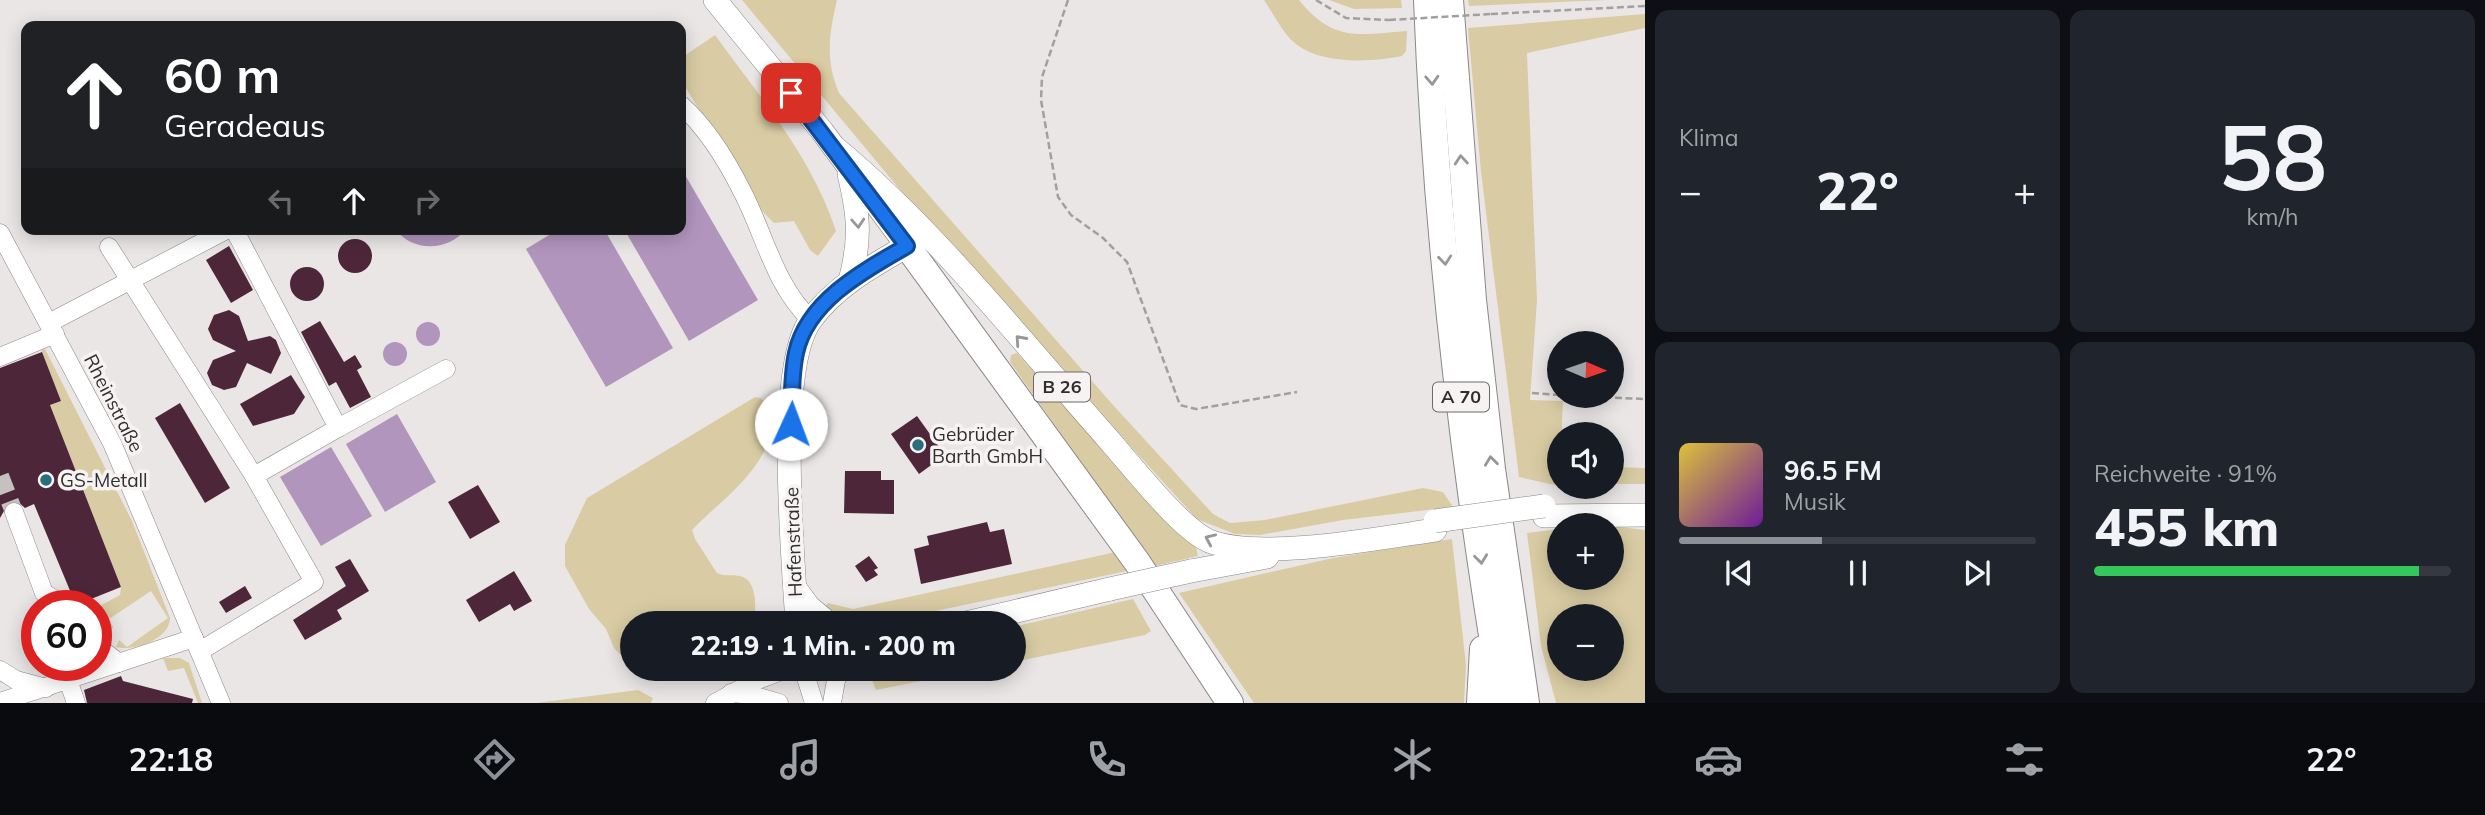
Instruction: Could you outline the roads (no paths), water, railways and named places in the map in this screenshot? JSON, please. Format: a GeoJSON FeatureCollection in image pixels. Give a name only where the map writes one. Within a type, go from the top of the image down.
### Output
{"type":"FeatureCollection","features":[{"type":"Feature","properties":{"kind":"highway","name":"A 70"},"geometry":{"type":"LineString","coordinates":[[1427,0],[1438,192],[1486,602],[1503,703]]}},
{"type":"Feature","properties":{"kind":"highway","name":"A 70"},"geometry":{"type":"LineString","coordinates":[[1450,0],[1473,300],[1493,482],[1524,691]]}},
{"type":"Feature","properties":{"kind":"highway"},"geometry":{"type":"LineString","coordinates":[[907,246],[1137,562],[1230,703]]}},
{"type":"Feature","properties":{"kind":"highway"},"geometry":{"type":"LineString","coordinates":[[1480,703],[1486,602]]}},
{"type":"Feature","properties":{"kind":"highway"},"geometry":{"type":"LineString","coordinates":[[1524,691],[1534,703]]}},
{"type":"Feature","properties":{"kind":"main road","name":"B 26"},"geometry":{"type":"LineString","coordinates":[[715,0],[840,156],[907,246]]}},
{"type":"Feature","properties":{"kind":"main road","name":"B 26"},"geometry":{"type":"LineString","coordinates":[[840,156],[880,185],[906,212],[1196,532],[1223,545],[1275,548],[1325,545]]}},
{"type":"Feature","properties":{"kind":"main road"},"geometry":{"type":"LineString","coordinates":[[840,156],[858,213],[859,236],[850,281]]}},
{"type":"Feature","properties":{"kind":"main road","name":"Hafenstraße"},"geometry":{"type":"LineString","coordinates":[[796,611],[791,525],[792,386],[796,352],[811,320],[826,302],[850,281],[907,246]]}},
{"type":"Feature","properties":{"kind":"main road","name":"B 26"},"geometry":{"type":"LineString","coordinates":[[1016,611],[1191,571],[1435,525],[1645,502]]}},
{"type":"Feature","properties":{"kind":"main road","name":"B 26"},"geometry":{"type":"LineString","coordinates":[[1544,511],[1645,515]]}},
{"type":"Feature","properties":{"kind":"main road"},"geometry":{"type":"LineString","coordinates":[[794,588],[814,611]]}},
{"type":"Feature","properties":{"kind":"street"},"geometry":{"type":"LineString","coordinates":[[686,111],[710,140],[743,192],[793,304],[811,320]]}},
{"type":"Feature","properties":{"kind":"street","name":"Rheinstraße"},"geometry":{"type":"LineString","coordinates":[[0,233],[118,454],[222,703]]}},
{"type":"Feature","properties":{"kind":"street"},"geometry":{"type":"LineString","coordinates":[[0,357],[131,280],[215,235]]}},
{"type":"Feature","properties":{"kind":"street"},"geometry":{"type":"LineString","coordinates":[[225,235],[338,428]]}},
{"type":"Feature","properties":{"kind":"street"},"geometry":{"type":"LineString","coordinates":[[109,247],[254,476],[314,582],[197,644],[112,665]]}},
{"type":"Feature","properties":{"kind":"street"},"geometry":{"type":"LineString","coordinates":[[254,476],[446,369]]}},
{"type":"Feature","properties":{"kind":"street"},"geometry":{"type":"LineString","coordinates":[[13,512],[43,590]]}},
{"type":"Feature","properties":{"kind":"street"},"geometry":{"type":"LineString","coordinates":[[112,658],[119,663]]}},
{"type":"Feature","properties":{"kind":"street"},"geometry":{"type":"LineString","coordinates":[[0,670],[8,682],[46,688]]}},
{"type":"Feature","properties":{"kind":"street"},"geometry":{"type":"LineString","coordinates":[[0,702],[65,681]]}},
{"type":"Feature","properties":{"kind":"street"},"geometry":{"type":"LineString","coordinates":[[68,681],[76,703]]}},
{"type":"Feature","properties":{"kind":"street"},"geometry":{"type":"LineString","coordinates":[[723,698],[760,681]]}},
{"type":"Feature","properties":{"kind":"street"},"geometry":{"type":"LineString","coordinates":[[807,681],[814,703]]}},
{"type":"Feature","properties":{"kind":"street"},"geometry":{"type":"LineString","coordinates":[[832,703],[836,681]]}},
{"type":"Feature","properties":{"kind":"street"},"geometry":{"type":"LineString","coordinates":[[723,698],[752,695],[779,703]]}},
{"type":"Feature","properties":{"kind":"tunnel"},"geometry":{"type":"LineString","coordinates":[[0,476],[14,512]]}},
{"type":"Feature","properties":{"kind":"place","name":"Gebrüder Barth GmbH"},"geometry":{"type":"Point","coordinates":[918,445]}},
{"type":"Feature","properties":{"kind":"place","name":"GS-Metall"},"geometry":{"type":"Point","coordinates":[46,480]}}]}
